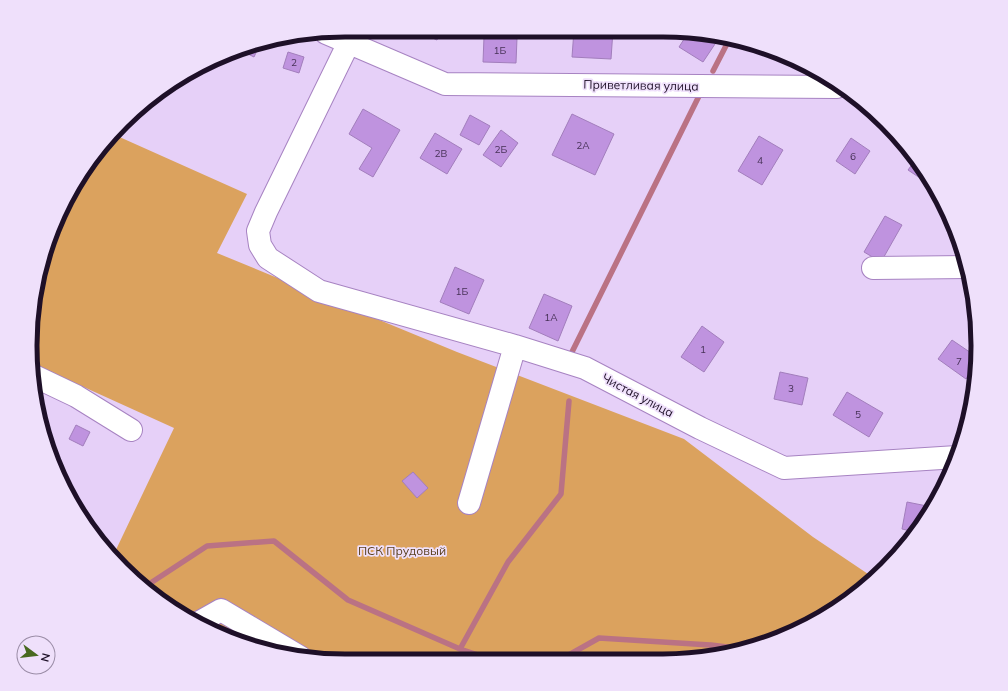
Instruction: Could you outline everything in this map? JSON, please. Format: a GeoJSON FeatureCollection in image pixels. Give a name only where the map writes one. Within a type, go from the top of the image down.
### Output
{"type":"FeatureCollection","features":[{"type":"Feature","properties":{"kind":"street","name":"Приветливая улица"},"geometry":{"type":"LineString","coordinates":[[352,37],[445,84],[831,87]]}},
{"type":"Feature","properties":{"kind":"street","name":"Чистая улица"},"geometry":{"type":"LineString","coordinates":[[352,37],[258,231],[260,245],[268,258],[319,291],[515,346],[585,368],[700,428],[784,468],[950,457]]}},
{"type":"Feature","properties":{"kind":"street"},"geometry":{"type":"LineString","coordinates":[[873,268],[960,267]]}},
{"type":"Feature","properties":{"kind":"street"},"geometry":{"type":"LineString","coordinates":[[469,503],[515,346]]}},
{"type":"Feature","properties":{"kind":"street"},"geometry":{"type":"LineString","coordinates":[[39,378],[76,396],[131,430]]}},
{"type":"Feature","properties":{"kind":"street"},"geometry":{"type":"LineString","coordinates":[[204,620],[221,610],[287,648]]}},
{"type":"Feature","properties":{"kind":"green space","name":"ПСК Прудовый"},"geometry":{"type":"Polygon","coordinates":[[[119,137],[247,194],[217,253],[457,352],[684,439],[813,537],[869,575],[834,602],[817,613],[781,631],[762,638],[723,648],[703,651],[662,654],[346,654],[285,648],[246,638],[227,631],[191,613],[174,602],[142,577],[127,564],[116,551],[174,428],[38,366],[37,346],[40,305],[43,285],[53,246],[60,227],[78,191],[89,174],[119,137]]]}},
{"type":"Feature","properties":{"kind":"building"},"geometry":{"type":"Polygon","coordinates":[[[430,37],[438,37],[437,40],[430,37]]]}},
{"type":"Feature","properties":{"kind":"building"},"geometry":{"type":"Polygon","coordinates":[[[484,37],[517,38],[516,63],[483,62],[484,37]]]}},
{"type":"Feature","properties":{"kind":"building"},"geometry":{"type":"Polygon","coordinates":[[[573,37],[613,37],[611,59],[572,57],[573,37]]]}},
{"type":"Feature","properties":{"kind":"building"},"geometry":{"type":"Polygon","coordinates":[[[685,38],[716,42],[703,62],[679,47],[685,38]]]}},
{"type":"Feature","properties":{"kind":"building"},"geometry":{"type":"Polygon","coordinates":[[[257,50],[254,57],[246,53],[257,50]]]}},
{"type":"Feature","properties":{"kind":"building"},"geometry":{"type":"Polygon","coordinates":[[[288,52],[304,57],[299,73],[283,68],[288,52]]]}},
{"type":"Feature","properties":{"kind":"building"},"geometry":{"type":"Polygon","coordinates":[[[363,109],[400,130],[373,177],[359,169],[372,148],[349,134],[363,109]]]}},
{"type":"Feature","properties":{"kind":"building"},"geometry":{"type":"Polygon","coordinates":[[[572,114],[614,134],[595,175],[552,155],[572,114]]]}},
{"type":"Feature","properties":{"kind":"building"},"geometry":{"type":"Polygon","coordinates":[[[470,115],[490,126],[479,145],[460,135],[470,115]]]}},
{"type":"Feature","properties":{"kind":"building"},"geometry":{"type":"Polygon","coordinates":[[[501,130],[518,143],[501,167],[483,155],[501,130]]]}},
{"type":"Feature","properties":{"kind":"building"},"geometry":{"type":"Polygon","coordinates":[[[435,133],[462,149],[447,174],[420,158],[435,133]]]}},
{"type":"Feature","properties":{"kind":"building"},"geometry":{"type":"Polygon","coordinates":[[[759,136],[783,150],[762,185],[738,171],[759,136]]]}},
{"type":"Feature","properties":{"kind":"building"},"geometry":{"type":"Polygon","coordinates":[[[851,138],[870,151],[855,174],[836,161],[851,138]]]}},
{"type":"Feature","properties":{"kind":"building"},"geometry":{"type":"Polygon","coordinates":[[[912,165],[923,180],[908,170],[912,165]]]}},
{"type":"Feature","properties":{"kind":"building"},"geometry":{"type":"Polygon","coordinates":[[[885,216],[902,225],[881,262],[864,252],[885,216]]]}},
{"type":"Feature","properties":{"kind":"building"},"geometry":{"type":"Polygon","coordinates":[[[455,267],[484,280],[469,314],[440,302],[455,267]]]}},
{"type":"Feature","properties":{"kind":"building"},"geometry":{"type":"Polygon","coordinates":[[[544,294],[572,306],[558,341],[529,328],[544,294]]]}},
{"type":"Feature","properties":{"kind":"building"},"geometry":{"type":"Polygon","coordinates":[[[702,326],[724,342],[704,372],[681,357],[702,326]]]}},
{"type":"Feature","properties":{"kind":"building"},"geometry":{"type":"Polygon","coordinates":[[[952,340],[971,353],[969,374],[966,379],[938,359],[952,340]]]}},
{"type":"Feature","properties":{"kind":"building"},"geometry":{"type":"Polygon","coordinates":[[[780,372],[808,378],[802,405],[774,399],[780,372]]]}},
{"type":"Feature","properties":{"kind":"building"},"geometry":{"type":"Polygon","coordinates":[[[847,392],[883,413],[869,437],[833,415],[847,392]]]}},
{"type":"Feature","properties":{"kind":"building"},"geometry":{"type":"Polygon","coordinates":[[[76,425],[90,432],[83,446],[69,439],[76,425]]]}},
{"type":"Feature","properties":{"kind":"building"},"geometry":{"type":"Polygon","coordinates":[[[413,472],[428,488],[417,498],[402,481],[413,472]]]}},
{"type":"Feature","properties":{"kind":"building"},"geometry":{"type":"Polygon","coordinates":[[[907,502],[926,506],[909,531],[902,529],[907,502]]]}},
{"type":"Feature","properties":{"kind":"waterway"},"geometry":{"type":"LineString","coordinates":[[713,71],[727,44]]}},
{"type":"Feature","properties":{"kind":"waterway"},"geometry":{"type":"LineString","coordinates":[[570,356],[700,94]]}},
{"type":"Feature","properties":{"kind":"waterway"},"geometry":{"type":"LineString","coordinates":[[460,649],[508,562],[561,494],[569,401]]}},
{"type":"Feature","properties":{"kind":"waterway"},"geometry":{"type":"LineString","coordinates":[[150,583],[207,546],[274,541],[348,600],[460,649],[475,654]]}},
{"type":"Feature","properties":{"kind":"waterway"},"geometry":{"type":"LineString","coordinates":[[570,654],[599,638],[710,645],[715,649]]}},
{"type":"Feature","properties":{"kind":"waterway"},"geometry":{"type":"LineString","coordinates":[[711,645],[727,647]]}}]}
